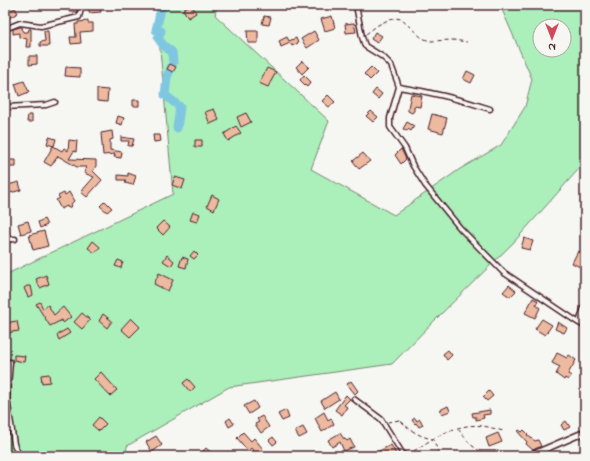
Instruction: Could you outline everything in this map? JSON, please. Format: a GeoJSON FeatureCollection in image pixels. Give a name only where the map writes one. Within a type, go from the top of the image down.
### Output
{"type":"FeatureCollection","features":[{"type":"Feature","properties":{"kind":"street"},"geometry":{"type":"LineString","coordinates":[[5,30],[20,23],[42,26],[79,17],[82,5]]}},
{"type":"Feature","properties":{"kind":"street"},"geometry":{"type":"LineString","coordinates":[[356,5],[365,46],[383,57],[391,65],[398,81],[399,87],[390,118],[390,127],[405,148],[413,166],[425,185],[460,228],[503,272],[585,326]]}},
{"type":"Feature","properties":{"kind":"street"},"geometry":{"type":"LineString","coordinates":[[399,87],[438,94],[490,109]]}},
{"type":"Feature","properties":{"kind":"street"},"geometry":{"type":"LineString","coordinates":[[5,107],[46,105],[55,102]]}},
{"type":"Feature","properties":{"kind":"street"},"geometry":{"type":"LineString","coordinates":[[5,240],[14,239]]}},
{"type":"Feature","properties":{"kind":"street"},"geometry":{"type":"LineString","coordinates":[[579,323],[585,304]]}},
{"type":"Feature","properties":{"kind":"street"},"geometry":{"type":"LineString","coordinates":[[10,362],[7,398],[14,444],[19,456]]}},
{"type":"Feature","properties":{"kind":"street"},"geometry":{"type":"LineString","coordinates":[[354,399],[381,418],[405,456]]}},
{"type":"Feature","properties":{"kind":"street"},"geometry":{"type":"LineString","coordinates":[[529,456],[585,432]]}},
{"type":"Feature","properties":{"kind":"path"},"geometry":{"type":"LineString","coordinates":[[362,37],[378,25],[395,18],[401,19],[422,38],[430,42],[453,40],[467,42]]}},
{"type":"Feature","properties":{"kind":"path"},"geometry":{"type":"LineString","coordinates":[[385,423],[400,420],[404,425],[418,435],[433,440],[440,456]]}},
{"type":"Feature","properties":{"kind":"path"},"geometry":{"type":"LineString","coordinates":[[405,456],[443,433],[461,427],[482,426],[504,432]]}},
{"type":"Feature","properties":{"kind":"path"},"geometry":{"type":"LineString","coordinates":[[457,429],[470,444],[486,456]]}},
{"type":"Feature","properties":{"kind":"green space"},"geometry":{"type":"Polygon","coordinates":[[[156,5],[217,5],[215,15],[329,121],[311,169],[394,215],[460,169],[501,145],[525,107],[532,79],[500,5],[585,5],[585,162],[513,243],[392,364],[229,387],[127,446],[126,456],[5,456],[5,275],[173,194],[156,5]]]}},
{"type":"Feature","properties":{"kind":"building"},"geometry":{"type":"Polygon","coordinates":[[[70,5],[78,5],[77,12],[69,12],[70,5]]]}},
{"type":"Feature","properties":{"kind":"building"},"geometry":{"type":"Polygon","coordinates":[[[94,5],[94,8],[100,7],[101,12],[89,13],[89,6],[94,5]]]}},
{"type":"Feature","properties":{"kind":"building"},"geometry":{"type":"Polygon","coordinates":[[[192,5],[196,13],[188,18],[183,9],[192,5]]]}},
{"type":"Feature","properties":{"kind":"building"},"geometry":{"type":"Polygon","coordinates":[[[15,8],[18,13],[5,20],[5,13],[15,8]]]}},
{"type":"Feature","properties":{"kind":"building"},"geometry":{"type":"Polygon","coordinates":[[[264,16],[271,17],[269,25],[262,24],[264,16]]]}},
{"type":"Feature","properties":{"kind":"building"},"geometry":{"type":"Polygon","coordinates":[[[332,16],[335,28],[325,31],[321,19],[332,16]]]}},
{"type":"Feature","properties":{"kind":"building"},"geometry":{"type":"Polygon","coordinates":[[[88,21],[88,23],[93,23],[93,31],[80,32],[81,43],[71,44],[70,37],[76,37],[75,24],[78,24],[78,22],[88,21]]]}},
{"type":"Feature","properties":{"kind":"building"},"geometry":{"type":"Polygon","coordinates":[[[354,23],[356,32],[346,33],[345,24],[354,23]]]}},
{"type":"Feature","properties":{"kind":"building"},"geometry":{"type":"Polygon","coordinates":[[[22,27],[23,32],[28,32],[29,29],[31,29],[31,47],[26,47],[27,39],[19,37],[19,33],[13,34],[13,29],[22,27]]]}},
{"type":"Feature","properties":{"kind":"building"},"geometry":{"type":"Polygon","coordinates":[[[44,31],[48,31],[49,46],[40,46],[40,42],[45,41],[44,31]]]}},
{"type":"Feature","properties":{"kind":"building"},"geometry":{"type":"Polygon","coordinates":[[[247,31],[258,31],[258,43],[248,43],[247,31]]]}},
{"type":"Feature","properties":{"kind":"building"},"geometry":{"type":"Polygon","coordinates":[[[314,31],[319,40],[307,48],[301,39],[314,31]]]}},
{"type":"Feature","properties":{"kind":"building"},"geometry":{"type":"Polygon","coordinates":[[[375,32],[382,36],[377,43],[371,39],[375,32]]]}},
{"type":"Feature","properties":{"kind":"building"},"geometry":{"type":"Polygon","coordinates":[[[287,37],[289,41],[296,38],[298,43],[292,46],[290,43],[281,47],[279,41],[287,37]]]}},
{"type":"Feature","properties":{"kind":"building"},"geometry":{"type":"Polygon","coordinates":[[[29,56],[37,56],[37,64],[29,65],[29,56]]]}},
{"type":"Feature","properties":{"kind":"building"},"geometry":{"type":"Polygon","coordinates":[[[302,61],[309,67],[302,74],[296,67],[302,61]]]}},
{"type":"Feature","properties":{"kind":"building"},"geometry":{"type":"Polygon","coordinates":[[[170,64],[176,67],[173,72],[167,69],[170,64]]]}},
{"type":"Feature","properties":{"kind":"building"},"geometry":{"type":"Polygon","coordinates":[[[66,67],[80,68],[80,77],[65,76],[66,67]]]}},
{"type":"Feature","properties":{"kind":"building"},"geometry":{"type":"Polygon","coordinates":[[[371,67],[377,73],[370,80],[364,74],[371,67]]]}},
{"type":"Feature","properties":{"kind":"building"},"geometry":{"type":"Polygon","coordinates":[[[267,68],[276,72],[268,87],[259,83],[267,68]]]}},
{"type":"Feature","properties":{"kind":"building"},"geometry":{"type":"Polygon","coordinates":[[[467,71],[475,75],[471,83],[463,79],[467,71]]]}},
{"type":"Feature","properties":{"kind":"building"},"geometry":{"type":"Polygon","coordinates":[[[304,75],[311,82],[307,87],[300,80],[304,75]]]}},
{"type":"Feature","properties":{"kind":"building"},"geometry":{"type":"Polygon","coordinates":[[[24,81],[29,92],[19,96],[15,84],[24,81]]]}},
{"type":"Feature","properties":{"kind":"building"},"geometry":{"type":"Polygon","coordinates":[[[97,89],[108,90],[107,102],[97,101],[97,89]]]}},
{"type":"Feature","properties":{"kind":"building"},"geometry":{"type":"Polygon","coordinates":[[[376,89],[382,94],[378,99],[372,94],[376,89]]]}},
{"type":"Feature","properties":{"kind":"building"},"geometry":{"type":"Polygon","coordinates":[[[411,94],[422,96],[420,107],[414,106],[414,111],[412,113],[408,111],[411,94]]]}},
{"type":"Feature","properties":{"kind":"building"},"geometry":{"type":"Polygon","coordinates":[[[328,95],[335,102],[329,107],[322,101],[328,95]]]}},
{"type":"Feature","properties":{"kind":"building"},"geometry":{"type":"Polygon","coordinates":[[[133,100],[139,100],[139,106],[133,106],[133,100]]]}},
{"type":"Feature","properties":{"kind":"building"},"geometry":{"type":"Polygon","coordinates":[[[214,109],[219,120],[210,124],[205,112],[214,109]]]}},
{"type":"Feature","properties":{"kind":"building"},"geometry":{"type":"Polygon","coordinates":[[[371,111],[378,117],[373,122],[366,116],[371,111]]]}},
{"type":"Feature","properties":{"kind":"building"},"geometry":{"type":"Polygon","coordinates":[[[246,113],[251,122],[241,127],[237,117],[246,113]]]}},
{"type":"Feature","properties":{"kind":"building"},"geometry":{"type":"Polygon","coordinates":[[[432,114],[447,118],[443,133],[428,129],[432,114]]]}},
{"type":"Feature","properties":{"kind":"building"},"geometry":{"type":"Polygon","coordinates":[[[28,115],[32,115],[32,122],[27,122],[28,115]]]}},
{"type":"Feature","properties":{"kind":"building"},"geometry":{"type":"Polygon","coordinates":[[[118,116],[124,118],[122,125],[116,123],[118,116]]]}},
{"type":"Feature","properties":{"kind":"building"},"geometry":{"type":"Polygon","coordinates":[[[407,122],[414,126],[411,131],[408,129],[407,131],[403,129],[407,122]]]}},
{"type":"Feature","properties":{"kind":"building"},"geometry":{"type":"Polygon","coordinates":[[[236,126],[241,133],[228,141],[224,134],[236,126]]]}},
{"type":"Feature","properties":{"kind":"building"},"geometry":{"type":"Polygon","coordinates":[[[112,131],[113,139],[110,140],[110,150],[122,152],[121,158],[114,157],[115,154],[103,155],[101,133],[112,131]]]}},
{"type":"Feature","properties":{"kind":"building"},"geometry":{"type":"Polygon","coordinates":[[[153,135],[160,135],[161,141],[154,142],[153,135]]]}},
{"type":"Feature","properties":{"kind":"building"},"geometry":{"type":"Polygon","coordinates":[[[49,137],[56,139],[54,146],[47,144],[49,137]]]}},
{"type":"Feature","properties":{"kind":"building"},"geometry":{"type":"Polygon","coordinates":[[[121,137],[134,139],[132,146],[128,146],[129,141],[121,141],[121,137]]]}},
{"type":"Feature","properties":{"kind":"building"},"geometry":{"type":"Polygon","coordinates":[[[69,140],[77,141],[76,152],[74,151],[69,159],[96,160],[96,166],[93,171],[102,180],[87,197],[81,192],[94,177],[84,173],[86,167],[77,167],[58,156],[51,166],[44,162],[53,146],[62,151],[64,148],[68,151],[69,140]]]}},
{"type":"Feature","properties":{"kind":"building"},"geometry":{"type":"Polygon","coordinates":[[[195,140],[202,140],[202,147],[195,147],[195,140]]]}},
{"type":"Feature","properties":{"kind":"building"},"geometry":{"type":"Polygon","coordinates":[[[401,149],[406,159],[401,164],[395,155],[401,149]]]}},
{"type":"Feature","properties":{"kind":"building"},"geometry":{"type":"Polygon","coordinates":[[[363,153],[370,161],[359,169],[353,161],[363,153]]]}},
{"type":"Feature","properties":{"kind":"building"},"geometry":{"type":"Polygon","coordinates":[[[9,160],[16,160],[16,167],[9,167],[9,160]]]}},
{"type":"Feature","properties":{"kind":"building"},"geometry":{"type":"Polygon","coordinates":[[[128,173],[136,176],[133,185],[125,183],[126,180],[118,180],[118,175],[128,176],[128,173]]]}},
{"type":"Feature","properties":{"kind":"building"},"geometry":{"type":"Polygon","coordinates":[[[175,177],[185,180],[182,189],[172,185],[175,177]]]}},
{"type":"Feature","properties":{"kind":"building"},"geometry":{"type":"Polygon","coordinates":[[[19,182],[21,190],[10,193],[8,185],[19,182]]]}},
{"type":"Feature","properties":{"kind":"building"},"geometry":{"type":"Polygon","coordinates":[[[69,192],[74,201],[71,204],[72,206],[68,208],[67,206],[61,209],[56,200],[60,198],[58,196],[64,193],[65,195],[69,192]]]}},
{"type":"Feature","properties":{"kind":"building"},"geometry":{"type":"Polygon","coordinates":[[[212,195],[219,199],[214,210],[207,206],[212,195]]]}},
{"type":"Feature","properties":{"kind":"building"},"geometry":{"type":"Polygon","coordinates":[[[105,201],[112,208],[107,212],[100,206],[105,201]]]}},
{"type":"Feature","properties":{"kind":"building"},"geometry":{"type":"Polygon","coordinates":[[[193,212],[200,214],[197,222],[190,220],[193,212]]]}},
{"type":"Feature","properties":{"kind":"building"},"geometry":{"type":"Polygon","coordinates":[[[44,219],[47,225],[40,228],[38,222],[44,219]]]}},
{"type":"Feature","properties":{"kind":"building"},"geometry":{"type":"Polygon","coordinates":[[[28,221],[31,231],[21,234],[18,224],[28,221]]]}},
{"type":"Feature","properties":{"kind":"building"},"geometry":{"type":"Polygon","coordinates":[[[163,221],[170,227],[163,235],[156,228],[163,221]]]}},
{"type":"Feature","properties":{"kind":"building"},"geometry":{"type":"Polygon","coordinates":[[[5,222],[10,235],[5,236],[5,222]]]}},
{"type":"Feature","properties":{"kind":"building"},"geometry":{"type":"Polygon","coordinates":[[[44,231],[48,246],[33,250],[29,235],[44,231]]]}},
{"type":"Feature","properties":{"kind":"building"},"geometry":{"type":"Polygon","coordinates":[[[524,238],[533,241],[530,250],[521,248],[524,238]]]}},
{"type":"Feature","properties":{"kind":"building"},"geometry":{"type":"Polygon","coordinates":[[[93,241],[100,247],[95,253],[88,248],[93,241]]]}},
{"type":"Feature","properties":{"kind":"building"},"geometry":{"type":"Polygon","coordinates":[[[194,251],[198,255],[194,259],[190,256],[194,251]]]}},
{"type":"Feature","properties":{"kind":"building"},"geometry":{"type":"Polygon","coordinates":[[[578,251],[585,255],[585,259],[580,267],[572,263],[578,251]]]}},
{"type":"Feature","properties":{"kind":"building"},"geometry":{"type":"Polygon","coordinates":[[[167,255],[174,261],[171,266],[163,261],[167,255]]]}},
{"type":"Feature","properties":{"kind":"building"},"geometry":{"type":"Polygon","coordinates":[[[182,257],[188,259],[186,268],[179,266],[182,257]]]}},
{"type":"Feature","properties":{"kind":"building"},"geometry":{"type":"Polygon","coordinates":[[[118,260],[123,262],[121,268],[115,266],[118,260]]]}},
{"type":"Feature","properties":{"kind":"building"},"geometry":{"type":"Polygon","coordinates":[[[159,273],[173,280],[168,291],[154,284],[159,273]]]}},
{"type":"Feature","properties":{"kind":"building"},"geometry":{"type":"Polygon","coordinates":[[[46,275],[49,284],[40,288],[36,279],[46,275]]]}},
{"type":"Feature","properties":{"kind":"building"},"geometry":{"type":"Polygon","coordinates":[[[509,285],[516,291],[510,297],[503,292],[509,285]]]}},
{"type":"Feature","properties":{"kind":"building"},"geometry":{"type":"Polygon","coordinates":[[[31,286],[33,295],[28,297],[24,288],[31,286]]]}},
{"type":"Feature","properties":{"kind":"building"},"geometry":{"type":"Polygon","coordinates":[[[533,298],[538,301],[536,305],[540,308],[535,318],[525,313],[533,298]]]}},
{"type":"Feature","properties":{"kind":"building"},"geometry":{"type":"Polygon","coordinates":[[[40,302],[43,309],[48,305],[54,315],[63,307],[71,317],[63,323],[62,320],[50,326],[36,304],[40,302]]]}},
{"type":"Feature","properties":{"kind":"building"},"geometry":{"type":"Polygon","coordinates":[[[82,313],[90,320],[82,329],[74,322],[82,313]]]}},
{"type":"Feature","properties":{"kind":"building"},"geometry":{"type":"Polygon","coordinates":[[[103,314],[112,321],[107,328],[99,321],[103,314]]]}},
{"type":"Feature","properties":{"kind":"building"},"geometry":{"type":"Polygon","coordinates":[[[131,318],[140,327],[130,337],[121,329],[131,318]]]}},
{"type":"Feature","properties":{"kind":"building"},"geometry":{"type":"Polygon","coordinates":[[[542,319],[552,325],[545,335],[535,329],[542,319]]]}},
{"type":"Feature","properties":{"kind":"building"},"geometry":{"type":"Polygon","coordinates":[[[17,321],[19,331],[5,333],[5,323],[17,321]]]}},
{"type":"Feature","properties":{"kind":"building"},"geometry":{"type":"Polygon","coordinates":[[[558,322],[567,328],[564,333],[555,329],[558,322]]]}},
{"type":"Feature","properties":{"kind":"building"},"geometry":{"type":"Polygon","coordinates":[[[67,329],[70,333],[59,340],[57,335],[67,329]]]}},
{"type":"Feature","properties":{"kind":"building"},"geometry":{"type":"Polygon","coordinates":[[[448,350],[452,355],[447,360],[443,354],[448,350]]]}},
{"type":"Feature","properties":{"kind":"building"},"geometry":{"type":"Polygon","coordinates":[[[557,353],[567,358],[569,355],[576,360],[568,374],[571,376],[568,380],[565,378],[564,380],[556,374],[560,367],[552,363],[557,353]]]}},
{"type":"Feature","properties":{"kind":"building"},"geometry":{"type":"Polygon","coordinates":[[[14,355],[25,356],[24,362],[14,360],[14,355]]]}},
{"type":"Feature","properties":{"kind":"building"},"geometry":{"type":"Polygon","coordinates":[[[585,362],[585,376],[580,374],[585,362]]]}},
{"type":"Feature","properties":{"kind":"building"},"geometry":{"type":"Polygon","coordinates":[[[101,372],[117,390],[110,396],[94,379],[101,372]]]}},
{"type":"Feature","properties":{"kind":"building"},"geometry":{"type":"Polygon","coordinates":[[[49,374],[50,382],[42,383],[41,375],[49,374]]]}},
{"type":"Feature","properties":{"kind":"building"},"geometry":{"type":"Polygon","coordinates":[[[188,379],[195,387],[190,392],[183,383],[188,379]]]}},
{"type":"Feature","properties":{"kind":"building"},"geometry":{"type":"Polygon","coordinates":[[[351,381],[358,391],[355,394],[347,384],[351,381]]]}},
{"type":"Feature","properties":{"kind":"building"},"geometry":{"type":"Polygon","coordinates":[[[489,391],[493,396],[487,401],[483,397],[489,391]]]}},
{"type":"Feature","properties":{"kind":"building"},"geometry":{"type":"Polygon","coordinates":[[[335,392],[339,399],[325,408],[321,401],[335,392]]]}},
{"type":"Feature","properties":{"kind":"building"},"geometry":{"type":"Polygon","coordinates":[[[346,395],[350,399],[344,405],[347,407],[342,415],[335,410],[346,395]]]}},
{"type":"Feature","properties":{"kind":"building"},"geometry":{"type":"Polygon","coordinates":[[[254,401],[258,408],[249,414],[244,406],[254,401]]]}},
{"type":"Feature","properties":{"kind":"building"},"geometry":{"type":"Polygon","coordinates":[[[448,406],[450,411],[442,414],[440,410],[448,406]]]}},
{"type":"Feature","properties":{"kind":"building"},"geometry":{"type":"Polygon","coordinates":[[[286,410],[289,418],[282,421],[278,414],[286,410]]]}},
{"type":"Feature","properties":{"kind":"building"},"geometry":{"type":"Polygon","coordinates":[[[490,410],[490,414],[483,415],[484,418],[476,420],[476,417],[473,417],[472,413],[490,410]]]}},
{"type":"Feature","properties":{"kind":"building"},"geometry":{"type":"Polygon","coordinates":[[[324,412],[328,420],[331,418],[334,424],[322,432],[315,418],[324,412]]]}},
{"type":"Feature","properties":{"kind":"building"},"geometry":{"type":"Polygon","coordinates":[[[262,416],[269,427],[261,433],[255,424],[259,422],[257,419],[262,416]]]}},
{"type":"Feature","properties":{"kind":"building"},"geometry":{"type":"Polygon","coordinates":[[[99,417],[106,424],[99,431],[92,425],[99,417]]]}},
{"type":"Feature","properties":{"kind":"building"},"geometry":{"type":"Polygon","coordinates":[[[230,418],[234,424],[229,427],[226,421],[230,418]]]}},
{"type":"Feature","properties":{"kind":"building"},"geometry":{"type":"Polygon","coordinates":[[[415,418],[417,421],[420,419],[423,425],[419,427],[416,423],[415,424],[412,420],[415,418]]]}},
{"type":"Feature","properties":{"kind":"building"},"geometry":{"type":"Polygon","coordinates":[[[566,421],[570,427],[564,430],[561,425],[566,421]]]}},
{"type":"Feature","properties":{"kind":"building"},"geometry":{"type":"Polygon","coordinates":[[[303,427],[307,434],[299,438],[295,431],[303,427]]]}},
{"type":"Feature","properties":{"kind":"building"},"geometry":{"type":"Polygon","coordinates":[[[519,430],[522,432],[524,430],[528,434],[527,435],[535,441],[538,440],[541,446],[533,450],[526,444],[527,442],[518,432],[519,430]]]}},
{"type":"Feature","properties":{"kind":"building"},"geometry":{"type":"Polygon","coordinates":[[[243,432],[251,441],[254,438],[263,449],[256,454],[251,448],[248,451],[237,438],[243,432]]]}},
{"type":"Feature","properties":{"kind":"building"},"geometry":{"type":"Polygon","coordinates":[[[340,433],[347,441],[350,439],[354,447],[344,451],[340,442],[332,447],[328,440],[340,433]]]}},
{"type":"Feature","properties":{"kind":"building"},"geometry":{"type":"Polygon","coordinates":[[[498,433],[502,442],[489,447],[486,438],[498,433]]]}},
{"type":"Feature","properties":{"kind":"building"},"geometry":{"type":"Polygon","coordinates":[[[156,436],[162,445],[152,452],[146,442],[156,436]]]}},
{"type":"Feature","properties":{"kind":"building"},"geometry":{"type":"Polygon","coordinates":[[[273,437],[277,442],[273,445],[269,440],[273,437]]]}},
{"type":"Feature","properties":{"kind":"building"},"geometry":{"type":"Polygon","coordinates":[[[391,445],[396,454],[391,456],[369,456],[391,445]]]}},
{"type":"Feature","properties":{"kind":"building"},"geometry":{"type":"Polygon","coordinates":[[[206,448],[215,456],[202,456],[200,454],[206,448]]]}},
{"type":"Feature","properties":{"kind":"waterway"},"geometry":{"type":"LineString","coordinates":[[162,5],[156,30],[161,31],[158,38],[163,45],[172,52],[173,63],[167,77],[165,95],[180,107],[177,128]]}}]}
